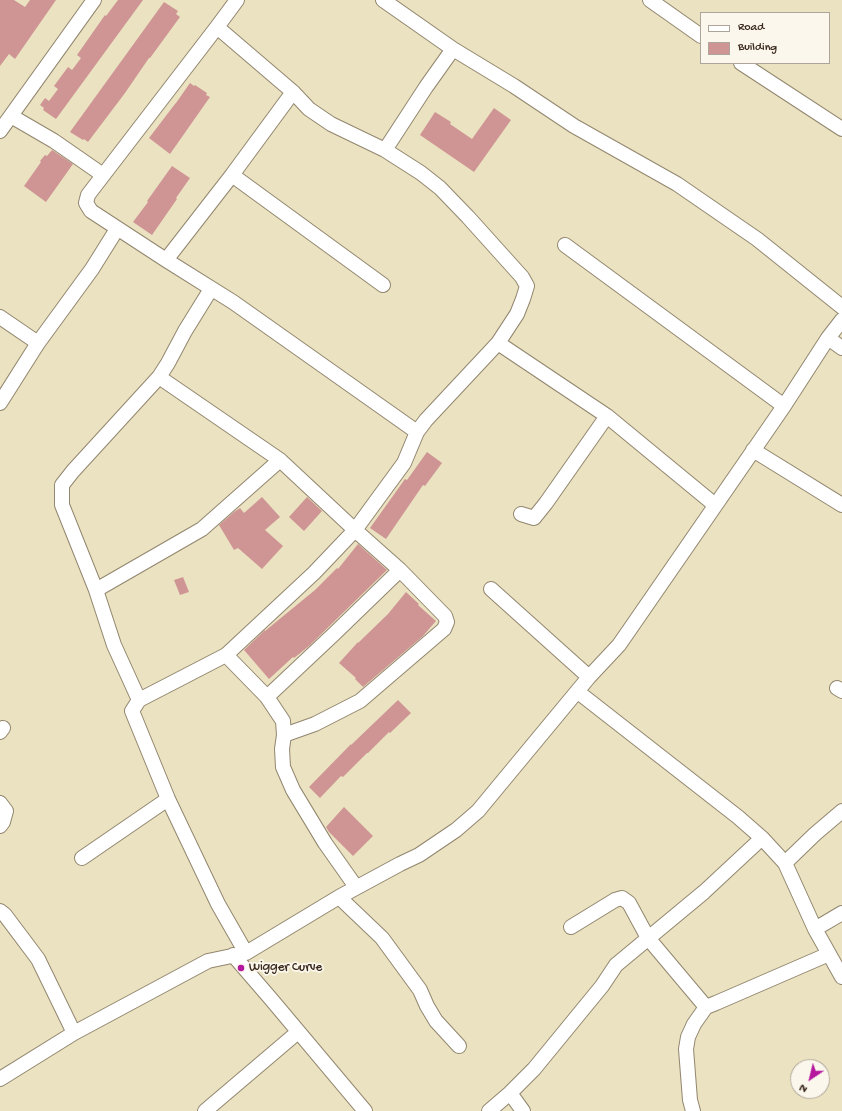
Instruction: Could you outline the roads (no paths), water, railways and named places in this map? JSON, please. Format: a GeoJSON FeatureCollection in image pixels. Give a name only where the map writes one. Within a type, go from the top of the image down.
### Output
{"type":"FeatureCollection","features":[{"type":"Feature","properties":{"kind":"street"},"geometry":{"type":"LineString","coordinates":[[0,131],[94,0]]}},
{"type":"Feature","properties":{"kind":"street"},"geometry":{"type":"LineString","coordinates":[[237,0],[88,195],[86,203],[90,211],[233,302],[417,432]]}},
{"type":"Feature","properties":{"kind":"street"},"geometry":{"type":"LineString","coordinates":[[383,0],[453,49],[514,86],[574,126],[676,184],[757,239],[842,307]]}},
{"type":"Feature","properties":{"kind":"street"},"geometry":{"type":"LineString","coordinates":[[660,2],[700,35]]}},
{"type":"Feature","properties":{"kind":"street"},"geometry":{"type":"LineString","coordinates":[[217,27],[292,92],[309,109],[331,124],[385,150],[421,173],[440,188],[522,277],[527,286],[517,314],[498,343],[426,420],[417,432],[404,463],[355,530],[314,573],[226,655],[138,700],[132,711],[168,799],[240,954],[298,1032],[365,1111]]}},
{"type":"Feature","properties":{"kind":"street"},"geometry":{"type":"LineString","coordinates":[[385,150],[453,49]]}},
{"type":"Feature","properties":{"kind":"street"},"geometry":{"type":"LineString","coordinates":[[743,64],[842,129]]}},
{"type":"Feature","properties":{"kind":"street"},"geometry":{"type":"LineString","coordinates":[[166,260],[232,175],[292,92]]}},
{"type":"Feature","properties":{"kind":"street"},"geometry":{"type":"LineString","coordinates":[[11,116],[54,141],[103,175]]}},
{"type":"Feature","properties":{"kind":"street"},"geometry":{"type":"LineString","coordinates":[[232,175],[383,285]]}},
{"type":"Feature","properties":{"kind":"street"},"geometry":{"type":"LineString","coordinates":[[0,403],[38,343],[92,269],[117,229]]}},
{"type":"Feature","properties":{"kind":"street"},"geometry":{"type":"LineString","coordinates":[[565,245],[784,406]]}},
{"type":"Feature","properties":{"kind":"street"},"geometry":{"type":"LineString","coordinates":[[138,700],[114,645],[96,590],[62,504],[62,486],[159,377],[211,289]]}},
{"type":"Feature","properties":{"kind":"street"},"geometry":{"type":"LineString","coordinates":[[0,317],[38,343]]}},
{"type":"Feature","properties":{"kind":"street"},"geometry":{"type":"LineString","coordinates":[[0,1079],[74,1033],[208,961],[240,954],[356,887],[419,855],[456,830],[478,811],[589,677],[619,645],[784,406],[828,338],[842,320]]}},
{"type":"Feature","properties":{"kind":"street"},"geometry":{"type":"LineString","coordinates":[[828,338],[842,348]]}},
{"type":"Feature","properties":{"kind":"street"},"geometry":{"type":"LineString","coordinates":[[498,343],[607,416],[716,505]]}},
{"type":"Feature","properties":{"kind":"street"},"geometry":{"type":"LineString","coordinates":[[159,377],[280,460],[400,570],[445,616],[447,622],[444,628],[360,701],[315,724],[284,735]]}},
{"type":"Feature","properties":{"kind":"street"},"geometry":{"type":"LineString","coordinates":[[521,514],[534,518],[607,416]]}},
{"type":"Feature","properties":{"kind":"street"},"geometry":{"type":"LineString","coordinates":[[753,450],[842,505]]}},
{"type":"Feature","properties":{"kind":"street"},"geometry":{"type":"LineString","coordinates":[[96,590],[202,529],[280,460]]}},
{"type":"Feature","properties":{"kind":"street"},"geometry":{"type":"LineString","coordinates":[[266,697],[400,570]]}},
{"type":"Feature","properties":{"kind":"street"},"geometry":{"type":"LineString","coordinates":[[491,590],[589,677]]}},
{"type":"Feature","properties":{"kind":"street"},"geometry":{"type":"LineString","coordinates":[[226,655],[266,697],[282,721],[284,735],[282,749],[283,767],[293,790],[325,843],[356,887]]}},
{"type":"Feature","properties":{"kind":"street"},"geometry":{"type":"LineString","coordinates":[[578,692],[738,817],[762,838],[785,863],[815,929],[842,976]]}},
{"type":"Feature","properties":{"kind":"street"},"geometry":{"type":"LineString","coordinates":[[82,858],[168,799]]}},
{"type":"Feature","properties":{"kind":"street"},"geometry":{"type":"LineString","coordinates":[[0,803],[6,811],[3,822],[0,826]]}},
{"type":"Feature","properties":{"kind":"street"},"geometry":{"type":"LineString","coordinates":[[785,863],[815,834],[842,811]]}},
{"type":"Feature","properties":{"kind":"street"},"geometry":{"type":"LineString","coordinates":[[489,1111],[534,1069],[602,986],[616,965],[704,892],[762,838]]}},
{"type":"Feature","properties":{"kind":"street"},"geometry":{"type":"LineString","coordinates":[[338,897],[382,938],[420,990],[436,1021],[458,1046]]}},
{"type":"Feature","properties":{"kind":"street"},"geometry":{"type":"LineString","coordinates":[[571,927],[616,900],[622,898],[629,903],[648,938],[706,1007]]}},
{"type":"Feature","properties":{"kind":"street"},"geometry":{"type":"LineString","coordinates":[[0,911],[5,915],[38,959],[74,1033]]}},
{"type":"Feature","properties":{"kind":"street"},"geometry":{"type":"LineString","coordinates":[[815,929],[842,913]]}},
{"type":"Feature","properties":{"kind":"street"},"geometry":{"type":"LineString","coordinates":[[693,1111],[690,1100],[686,1049],[688,1037],[694,1024],[706,1007],[716,1004],[829,954]]}},
{"type":"Feature","properties":{"kind":"street"},"geometry":{"type":"LineString","coordinates":[[205,1111],[298,1032]]}},
{"type":"Feature","properties":{"kind":"street"},"geometry":{"type":"LineString","coordinates":[[510,1093],[523,1111]]}},
{"type":"Feature","properties":{"kind":"place","name":"Wigger Curve"},"geometry":{"type":"Point","coordinates":[241,968]}}]}
